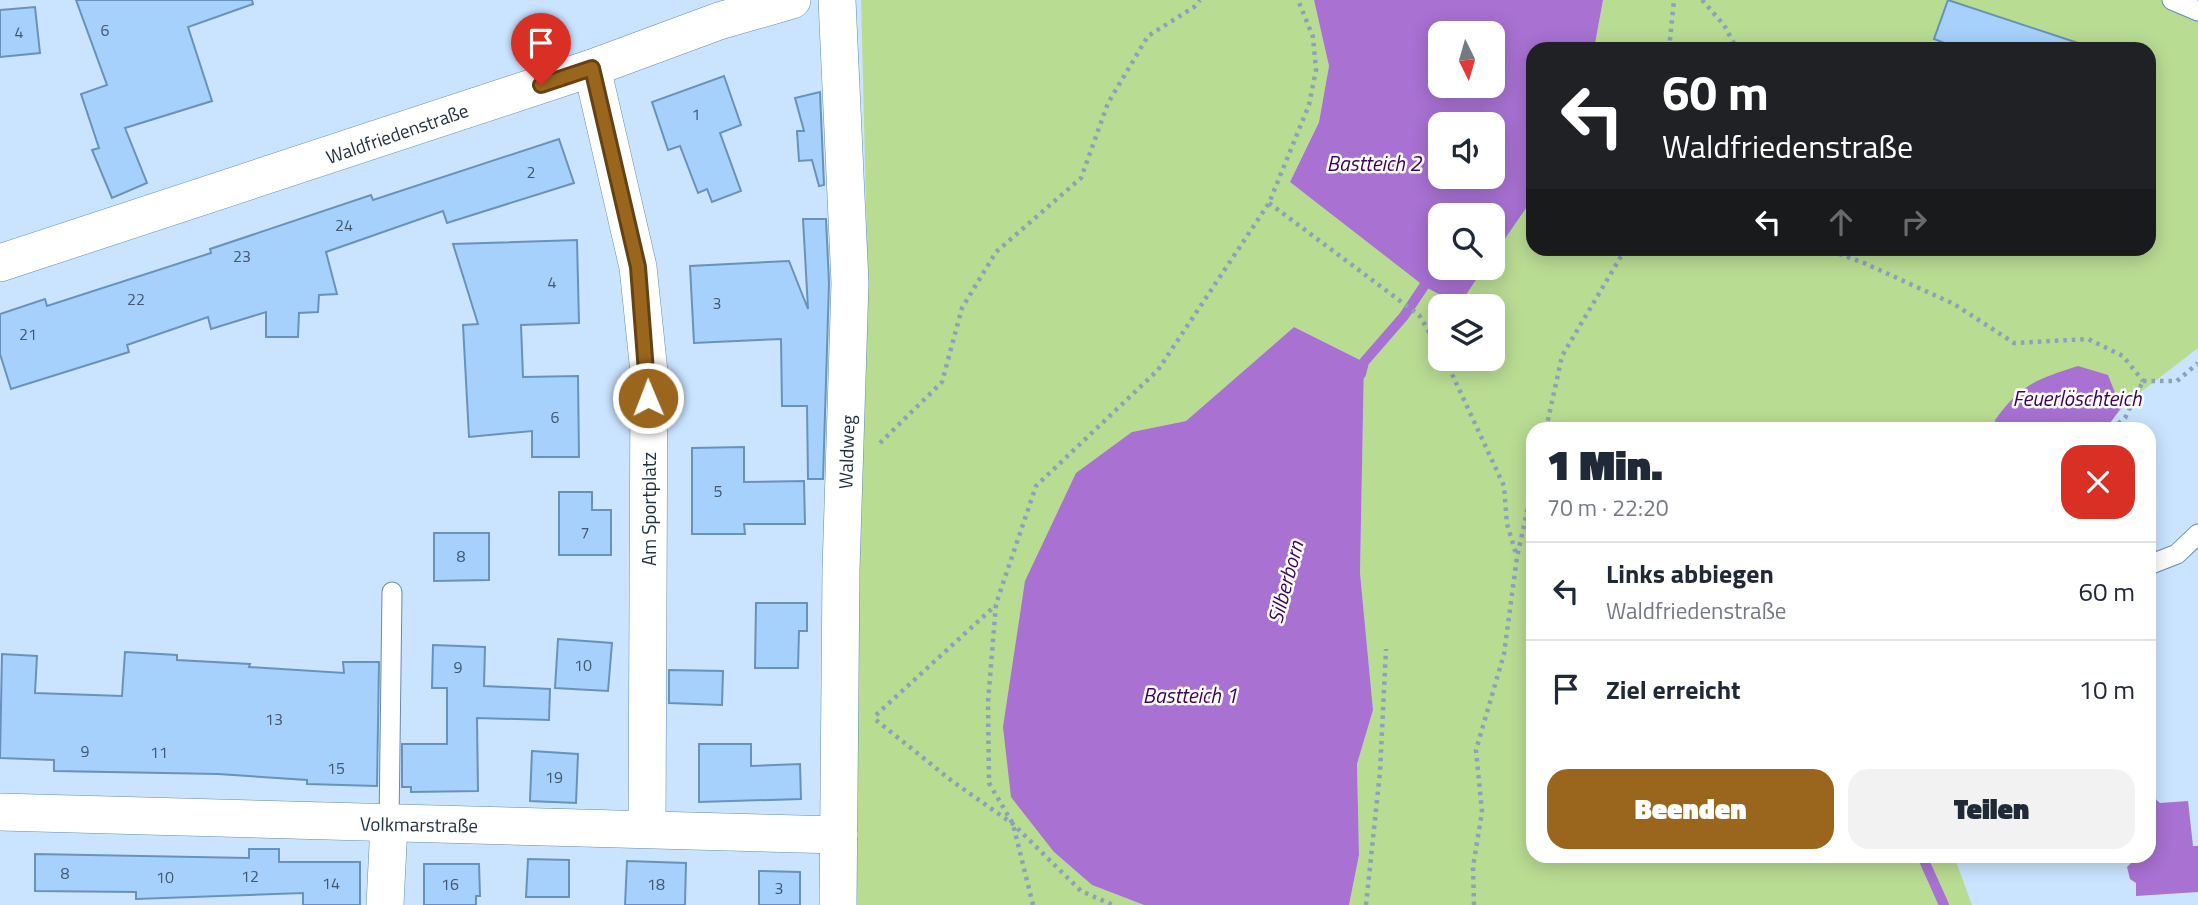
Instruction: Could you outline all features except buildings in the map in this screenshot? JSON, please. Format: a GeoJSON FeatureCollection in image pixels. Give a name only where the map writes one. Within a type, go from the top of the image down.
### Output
{"type":"FeatureCollection","features":[{"type":"Feature","properties":{"kind":"street","name":"Waldfriedenstraße"},"geometry":{"type":"LineString","coordinates":[[0,263],[592,68],[719,21],[792,0]]}},
{"type":"Feature","properties":{"kind":"street","name":"Waldweg"},"geometry":{"type":"LineString","coordinates":[[837,0],[850,283],[841,570],[838,905]]}},
{"type":"Feature","properties":{"kind":"street","name":"Am Sportplatz"},"geometry":{"type":"LineString","coordinates":[[592,68],[638,267],[649,372],[647,829]]}},
{"type":"Feature","properties":{"kind":"street","name":"Volkmarstraße"},"geometry":{"type":"LineString","coordinates":[[0,812],[839,835]]}},
{"type":"Feature","properties":{"kind":"street"},"geometry":{"type":"LineString","coordinates":[[385,905],[389,824]]}},
{"type":"Feature","properties":{"kind":"lane"},"geometry":{"type":"LineString","coordinates":[[2172,0],[2198,11]]}},
{"type":"Feature","properties":{"kind":"lane"},"geometry":{"type":"LineString","coordinates":[[2156,562],[2177,554],[2198,534]]}},
{"type":"Feature","properties":{"kind":"lane"},"geometry":{"type":"LineString","coordinates":[[389,824],[393,592]]}},
{"type":"Feature","properties":{"kind":"path"},"geometry":{"type":"LineString","coordinates":[[846,477],[942,382],[962,308],[996,252],[1081,178],[1108,103],[1148,36],[1194,7],[1200,0]]}},
{"type":"Feature","properties":{"kind":"path"},"geometry":{"type":"LineString","coordinates":[[1033,905],[1013,824],[989,783],[988,702],[996,604],[1036,486],[1157,370],[1269,203],[1309,105],[1316,70],[1313,37],[1298,0]]}},
{"type":"Feature","properties":{"kind":"path"},"geometry":{"type":"LineString","coordinates":[[1670,42],[1674,0]]}},
{"type":"Feature","properties":{"kind":"path"},"geometry":{"type":"LineString","coordinates":[[1702,0],[1724,25],[1733,42]]}},
{"type":"Feature","properties":{"kind":"path"},"geometry":{"type":"LineString","coordinates":[[1269,203],[1419,314],[1428,329]]}},
{"type":"Feature","properties":{"kind":"path"},"geometry":{"type":"LineString","coordinates":[[1548,422],[1562,356],[1621,256]]}},
{"type":"Feature","properties":{"kind":"path"},"geometry":{"type":"LineString","coordinates":[[1845,256],[1954,304],[2014,343],[2088,339],[2123,356],[2143,381]]}},
{"type":"Feature","properties":{"kind":"path"},"geometry":{"type":"LineString","coordinates":[[2143,381],[2177,381],[2198,363]]}},
{"type":"Feature","properties":{"kind":"path"},"geometry":{"type":"LineString","coordinates":[[1451,371],[1504,486],[1507,524],[1517,557]]}},
{"type":"Feature","properties":{"kind":"path"},"geometry":{"type":"LineString","coordinates":[[2120,422],[2125,418],[2143,381]]}},
{"type":"Feature","properties":{"kind":"path"},"geometry":{"type":"LineString","coordinates":[[1474,905],[1473,867],[1482,811],[1476,750],[1504,654],[1517,557],[1526,516]]}},
{"type":"Feature","properties":{"kind":"path"},"geometry":{"type":"LineString","coordinates":[[839,760],[873,717],[996,604]]}},
{"type":"Feature","properties":{"kind":"path"},"geometry":{"type":"LineString","coordinates":[[1366,905],[1380,772],[1386,649]]}},
{"type":"Feature","properties":{"kind":"path"},"geometry":{"type":"LineString","coordinates":[[841,684],[873,717],[952,781],[1013,824],[1081,891],[1113,905]]}},
{"type":"Feature","properties":{"kind":"green space"},"geometry":{"type":"Polygon","coordinates":[[[861,0],[1314,0],[1329,66],[1319,121],[1290,182],[1444,294],[1428,294],[1428,371],[1505,371],[1505,294],[1466,294],[1476,280],[1505,280],[1505,239],[1526,208],[1526,256],[2156,256],[2156,42],[1595,42],[1603,0],[2163,0],[2198,15],[2198,348],[2128,402],[2110,422],[1526,422],[1526,863],[1957,863],[1972,905],[1349,905],[1359,855],[1357,764],[1373,710],[1360,573],[1364,362],[1294,327],[1186,421],[1132,432],[1054,852],[1092,885],[1144,905],[847,905],[868,285],[861,0]]]}},
{"type":"Feature","properties":{"kind":"water","name":"Bastteich 2"},"geometry":{"type":"Polygon","coordinates":[[[1314,0],[1603,0],[1595,42],[1526,42],[1526,208],[1505,239],[1505,203],[1428,203],[1428,280],[1476,280],[1466,294],[1439,294],[1424,286],[1290,182],[1319,122],[1329,66],[1314,0]]]}},
{"type":"Feature","properties":{"kind":"water","name":"Bastteich 1"},"geometry":{"type":"Polygon","coordinates":[[[1294,327],[1364,362],[1360,573],[1373,710],[1357,764],[1359,855],[1349,905],[1144,905],[1092,885],[1054,852],[1011,797],[1003,727],[1025,581],[1076,473],[1132,432],[1186,421],[1294,327]]]}},
{"type":"Feature","properties":{"kind":"water","name":"Feuerlöschteich"},"geometry":{"type":"Polygon","coordinates":[[[2078,366],[2108,375],[2121,408],[2111,422],[1995,422],[2004,408],[2021,391],[2051,375],[2078,366]]]}},
{"type":"Feature","properties":{"kind":"water"},"geometry":{"type":"Polygon","coordinates":[[[2156,799],[2160,803],[2188,801],[2193,846],[2198,846],[2198,892],[2136,896],[2136,883],[2130,879],[2127,867],[2131,863],[2156,863],[2156,799]]]}},
{"type":"Feature","properties":{"kind":"waterway","name":"Silberborn"},"geometry":{"type":"LineString","coordinates":[[1361,374],[1364,362],[1404,316],[1424,286]]}},
{"type":"Feature","properties":{"kind":"waterway"},"geometry":{"type":"LineString","coordinates":[[1925,863],[1944,905]]}},
{"type":"Feature","properties":{"kind":"route"},"geometry":{"type":"LineString","coordinates":[[541,85],[592,68],[638,267],[649,372],[648,398]]}}]}
